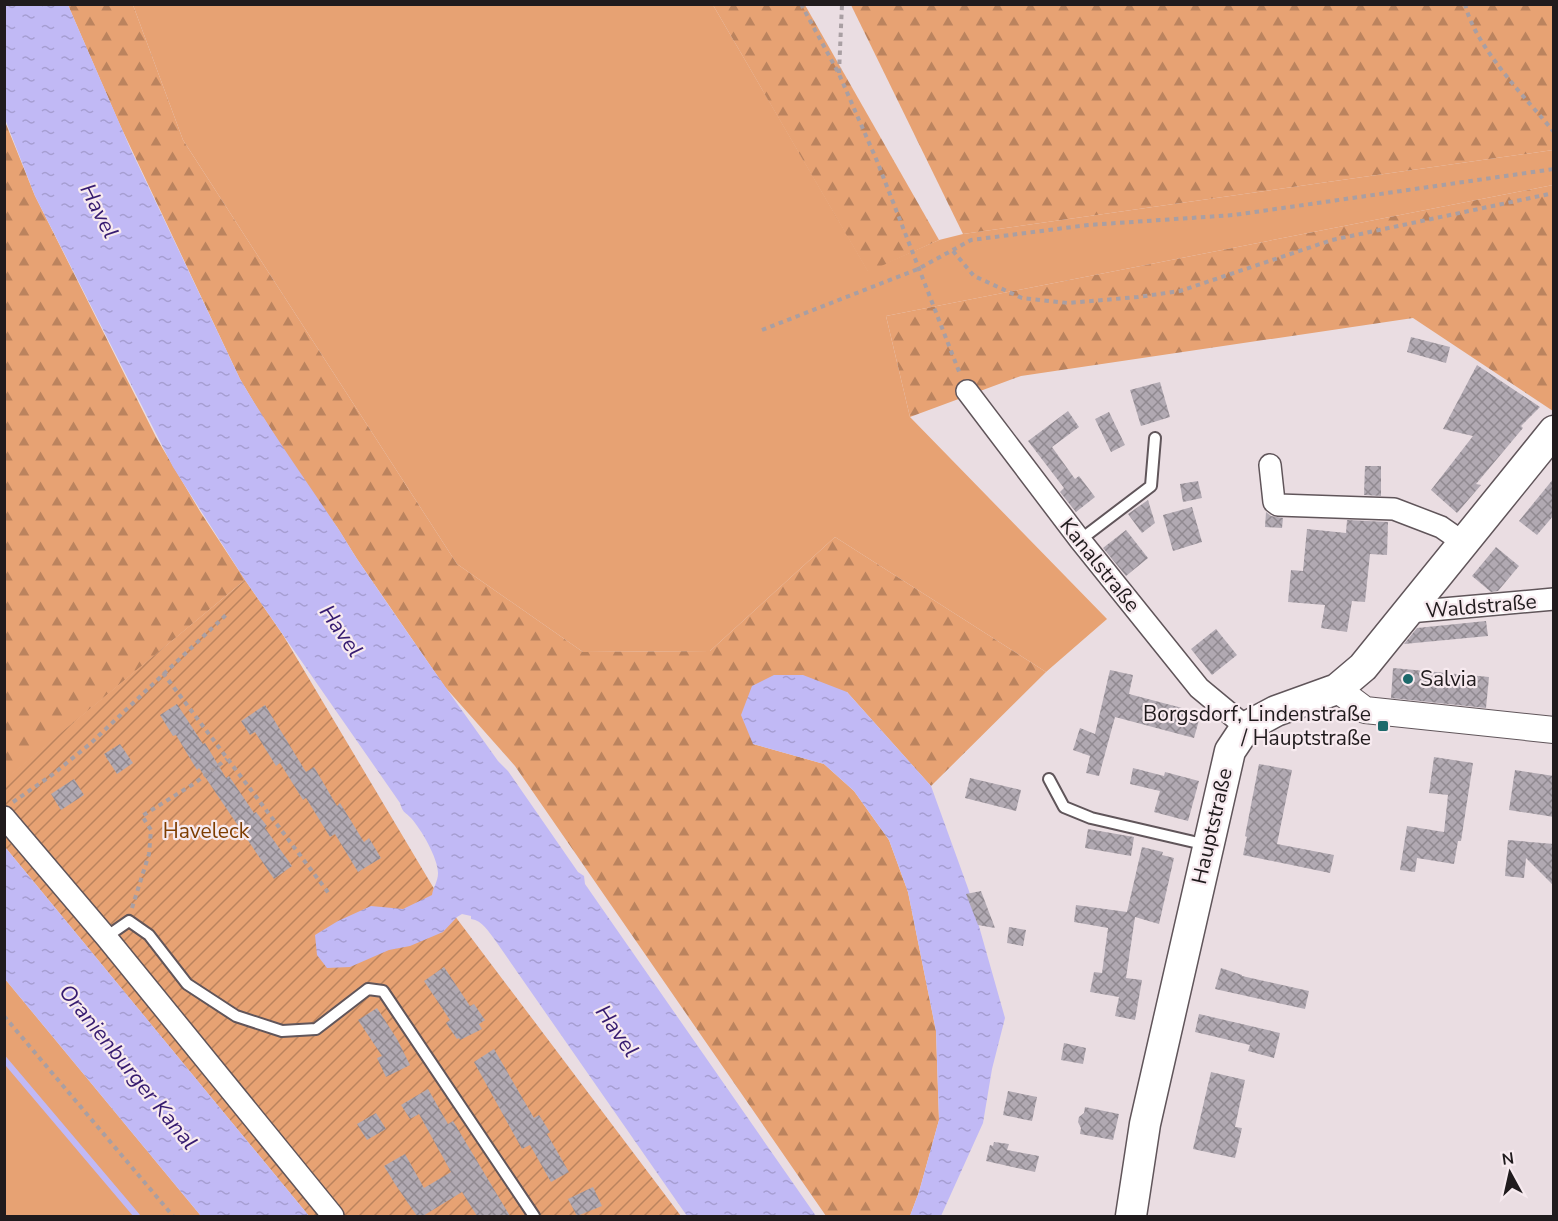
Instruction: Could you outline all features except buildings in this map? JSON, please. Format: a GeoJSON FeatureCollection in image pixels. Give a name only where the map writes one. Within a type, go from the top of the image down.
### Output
{"type":"FeatureCollection","features":[{"type":"Feature","properties":{"kind":"main road","name":"Hauptstraße"},"geometry":{"type":"LineString","coordinates":[[1135,1216],[1145,1124],[1230,751],[1246,727],[1276,711],[1337,689],[1363,667],[1554,431]]}},
{"type":"Feature","properties":{"kind":"street","name":"Kanalstraße"},"geometry":{"type":"LineString","coordinates":[[967,392],[1080,540],[1199,688],[1246,727]]}},
{"type":"Feature","properties":{"kind":"street"},"geometry":{"type":"LineString","coordinates":[[1270,465],[1274,502],[1278,505],[1394,509],[1441,527],[1464,543]]}},
{"type":"Feature","properties":{"kind":"street","name":"Waldstraße"},"geometry":{"type":"LineString","coordinates":[[1409,612],[1554,600]]}},
{"type":"Feature","properties":{"kind":"street"},"geometry":{"type":"LineString","coordinates":[[1337,689],[1365,710],[1554,730]]}},
{"type":"Feature","properties":{"kind":"street"},"geometry":{"type":"LineString","coordinates":[[5,818],[106,937],[333,1216]]}},
{"type":"Feature","properties":{"kind":"lane"},"geometry":{"type":"LineString","coordinates":[[1080,540],[1151,486],[1155,438]]}},
{"type":"Feature","properties":{"kind":"lane"},"geometry":{"type":"LineString","coordinates":[[1049,779],[1064,807],[1091,818],[1208,845]]}},
{"type":"Feature","properties":{"kind":"lane"},"geometry":{"type":"LineString","coordinates":[[106,937],[129,921],[149,934],[187,984],[236,1016],[282,1031],[316,1029],[368,989],[383,991],[534,1216]]}},
{"type":"Feature","properties":{"kind":"path"},"geometry":{"type":"LineString","coordinates":[[801,4],[839,74],[877,161],[967,392]]}},
{"type":"Feature","properties":{"kind":"path"},"geometry":{"type":"LineString","coordinates":[[839,74],[842,4]]}},
{"type":"Feature","properties":{"kind":"path"},"geometry":{"type":"LineString","coordinates":[[1465,4],[1468,19],[1493,57],[1554,132]]}},
{"type":"Feature","properties":{"kind":"path"},"geometry":{"type":"LineString","coordinates":[[762,330],[918,269],[970,240],[1088,225],[1234,215],[1554,169]]}},
{"type":"Feature","properties":{"kind":"path"},"geometry":{"type":"LineString","coordinates":[[953,251],[974,276],[1022,298],[1068,303],[1138,297],[1180,291],[1332,240],[1554,193]]}},
{"type":"Feature","properties":{"kind":"path"},"geometry":{"type":"LineString","coordinates":[[5,818],[14,801],[52,775],[91,742],[228,613]]}},
{"type":"Feature","properties":{"kind":"path"},"geometry":{"type":"LineString","coordinates":[[163,673],[330,895]]}},
{"type":"Feature","properties":{"kind":"path"},"geometry":{"type":"LineString","coordinates":[[129,921],[149,854],[151,830],[142,816],[195,783],[227,759]]}},
{"type":"Feature","properties":{"kind":"path"},"geometry":{"type":"LineString","coordinates":[[4,1016],[173,1216]]}},
{"type":"Feature","properties":{"kind":"green space"},"geometry":{"type":"Polygon","coordinates":[[[68,5],[133,5],[183,140],[457,564],[583,652],[710,651],[835,537],[1046,672],[931,786],[847,692],[753,744],[824,764],[854,791],[889,840],[908,892],[936,1031],[939,1120],[910,1216],[826,1216],[515,766],[445,687],[309,489],[240,379],[120,125],[68,5]]]}},
{"type":"Feature","properties":{"kind":"green space"},"geometry":{"type":"Polygon","coordinates":[[[133,5],[713,5],[868,271],[939,240],[963,234],[1553,150],[1553,185],[886,316],[910,417],[1107,619],[1046,672],[835,537],[710,651],[583,652],[457,564],[183,140],[133,5]]]}},
{"type":"Feature","properties":{"kind":"green space"},"geometry":{"type":"Polygon","coordinates":[[[713,5],[805,5],[939,240],[868,272],[713,5]]]}},
{"type":"Feature","properties":{"kind":"green space"},"geometry":{"type":"Polygon","coordinates":[[[851,5],[1553,5],[1553,150],[963,234],[851,5]]]}},
{"type":"Feature","properties":{"kind":"green space"},"geometry":{"type":"Polygon","coordinates":[[[4,119],[35,196],[157,439],[201,513],[245,580],[5,780],[4,119]]]}},
{"type":"Feature","properties":{"kind":"green space"},"geometry":{"type":"Polygon","coordinates":[[[1553,185],[1553,411],[1413,318],[1021,376],[910,417],[886,316],[1553,185]]]}},
{"type":"Feature","properties":{"kind":"green space","name":"Haveleck"},"geometry":{"type":"Polygon","coordinates":[[[245,580],[283,635],[433,887],[681,1216],[309,1216],[5,847],[4,780],[245,580]]]}},
{"type":"Feature","properties":{"kind":"green space"},"geometry":{"type":"Polygon","coordinates":[[[5,979],[201,1216],[5,1216],[5,979]]]}},
{"type":"Feature","properties":{"kind":"water","name":"Havel"},"geometry":{"type":"Polygon","coordinates":[[[5,4],[68,5],[131,150],[251,398],[392,610],[578,872],[584,876],[585,884],[816,1216],[687,1216],[495,940],[482,924],[471,919],[471,916],[462,914],[443,932],[410,946],[389,950],[350,967],[327,968],[317,955],[315,935],[338,921],[371,906],[403,909],[432,895],[438,876],[435,860],[419,829],[403,810],[245,580],[173,467],[35,196],[5,119],[5,4]]]}},
{"type":"Feature","properties":{"kind":"water"},"geometry":{"type":"Polygon","coordinates":[[[774,675],[803,675],[847,692],[931,786],[969,891],[1005,1018],[992,1069],[983,1123],[941,1216],[910,1216],[939,1120],[936,1031],[908,892],[889,840],[854,791],[824,764],[753,744],[741,715],[752,686],[774,675]]]}},
{"type":"Feature","properties":{"kind":"water","name":"Oranienburger Kanal"},"geometry":{"type":"Polygon","coordinates":[[[4,847],[309,1216],[201,1216],[5,979],[4,847]]]}},
{"type":"Feature","properties":{"kind":"waterway"},"geometry":{"type":"LineString","coordinates":[[4,1059],[137,1216]]}},
{"type":"Feature","properties":{"kind":"place","name":"Salvia"},"geometry":{"type":"Point","coordinates":[1408,679]}},
{"type":"Feature","properties":{"kind":"place","name":"Borgsdorf, Lindenstraße / Hauptstraße"},"geometry":{"type":"Point","coordinates":[1383,726]}}]}
